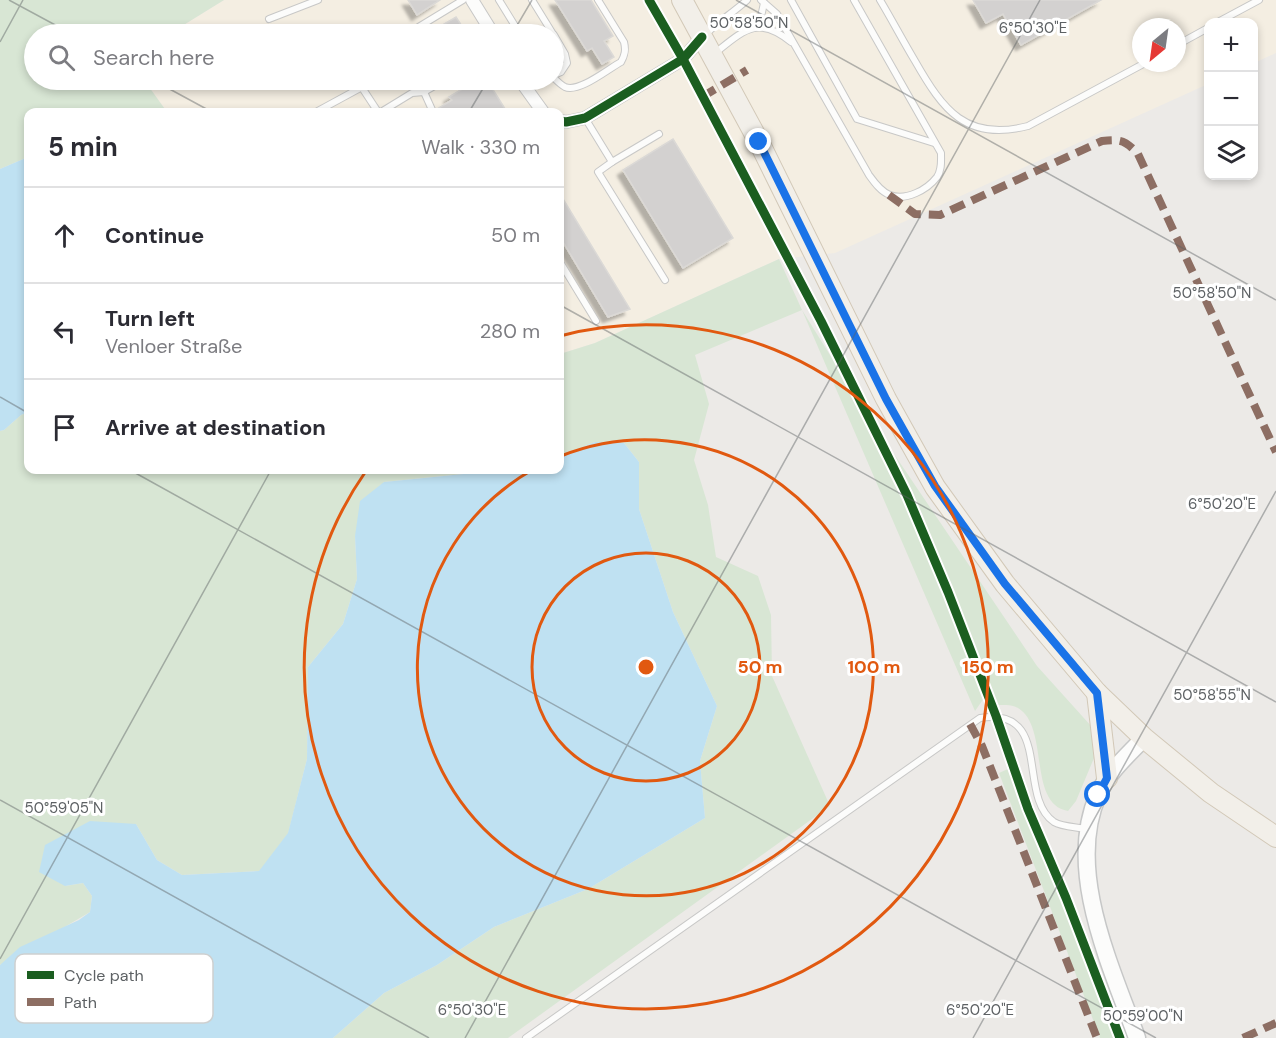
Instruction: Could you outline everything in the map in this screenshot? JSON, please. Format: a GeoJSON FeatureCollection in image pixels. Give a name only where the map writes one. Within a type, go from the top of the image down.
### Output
{"type":"FeatureCollection","features":[{"type":"Feature","properties":{"kind":"main road"},"geometry":{"type":"LineString","coordinates":[[681,0],[759,142],[886,399],[935,486],[1005,584],[1097,693],[1144,738],[1211,793],[1276,837]]}},
{"type":"Feature","properties":{"kind":"main road"},"geometry":{"type":"LineString","coordinates":[[1097,693],[1107,778]]}},
{"type":"Feature","properties":{"kind":"main road"},"geometry":{"type":"LineString","coordinates":[[1137,1038],[1107,957],[1094,911],[1089,888],[1087,829],[1098,795],[1107,778],[1144,738]]}},
{"type":"Feature","properties":{"kind":"street"},"geometry":{"type":"LineString","coordinates":[[471,0],[487,24]]}},
{"type":"Feature","properties":{"kind":"street"},"geometry":{"type":"LineString","coordinates":[[564,122],[585,118],[683,59],[702,37]]}},
{"type":"Feature","properties":{"kind":"street"},"geometry":{"type":"LineString","coordinates":[[529,90],[540,108]]}},
{"type":"Feature","properties":{"kind":"lane"},"geometry":{"type":"LineString","coordinates":[[269,19],[318,0]]}},
{"type":"Feature","properties":{"kind":"lane"},"geometry":{"type":"LineString","coordinates":[[423,24],[463,0]]}},
{"type":"Feature","properties":{"kind":"lane"},"geometry":{"type":"LineString","coordinates":[[499,0],[514,24]]}},
{"type":"Feature","properties":{"kind":"lane"},"geometry":{"type":"LineString","coordinates":[[532,0],[546,24]]}},
{"type":"Feature","properties":{"kind":"lane"},"geometry":{"type":"LineString","coordinates":[[564,87],[573,89],[582,86],[621,62],[624,56],[624,42],[598,0]]}},
{"type":"Feature","properties":{"kind":"lane"},"geometry":{"type":"LineString","coordinates":[[702,37],[747,0]]}},
{"type":"Feature","properties":{"kind":"lane"},"geometry":{"type":"LineString","coordinates":[[791,0],[857,119],[935,143]]}},
{"type":"Feature","properties":{"kind":"lane"},"geometry":{"type":"LineString","coordinates":[[762,1],[777,14],[868,175],[889,195],[908,196],[922,189],[938,176],[942,165],[941,153],[854,0]]}},
{"type":"Feature","properties":{"kind":"lane"},"geometry":{"type":"LineString","coordinates":[[880,0],[931,90],[950,112],[969,125],[990,130],[1010,130],[1028,126],[1132,70]]}},
{"type":"Feature","properties":{"kind":"lane"},"geometry":{"type":"LineString","coordinates":[[1225,18],[1259,0]]}},
{"type":"Feature","properties":{"kind":"lane"},"geometry":{"type":"LineString","coordinates":[[759,26],[762,1]]}},
{"type":"Feature","properties":{"kind":"lane"},"geometry":{"type":"LineString","coordinates":[[712,55],[738,35],[759,26],[777,30],[795,45]]}},
{"type":"Feature","properties":{"kind":"lane"},"geometry":{"type":"LineString","coordinates":[[1186,40],[1204,31]]}},
{"type":"Feature","properties":{"kind":"lane"},"geometry":{"type":"LineString","coordinates":[[564,52],[567,63],[564,68]]}},
{"type":"Feature","properties":{"kind":"lane"},"geometry":{"type":"LineString","coordinates":[[323,108],[356,90]]}},
{"type":"Feature","properties":{"kind":"lane"},"geometry":{"type":"LineString","coordinates":[[364,90],[376,108]]}},
{"type":"Feature","properties":{"kind":"lane"},"geometry":{"type":"LineString","coordinates":[[386,108],[412,93],[428,90]]}},
{"type":"Feature","properties":{"kind":"lane"},"geometry":{"type":"LineString","coordinates":[[424,92],[431,108]]}},
{"type":"Feature","properties":{"kind":"lane"},"geometry":{"type":"LineString","coordinates":[[585,118],[612,162]]}},
{"type":"Feature","properties":{"kind":"lane"},"geometry":{"type":"LineString","coordinates":[[659,134],[598,172],[664,280]]}},
{"type":"Feature","properties":{"kind":"lane"},"geometry":{"type":"LineString","coordinates":[[564,269],[596,321]]}},
{"type":"Feature","properties":{"kind":"lane"},"geometry":{"type":"LineString","coordinates":[[526,1038],[980,718],[996,716],[1011,720],[1023,732],[1042,810],[1056,823],[1087,829]]}},
{"type":"Feature","properties":{"kind":"shaded area"},"geometry":{"type":"Polygon","coordinates":[[[224,0],[1276,0],[1276,53],[1258,61],[1258,18],[1204,18],[1204,86],[835,253],[779,259],[595,343],[564,353],[564,108],[164,108],[151,90],[564,90],[564,24],[185,24],[224,0]]]}},
{"type":"Feature","properties":{"kind":"green space"},"geometry":{"type":"Polygon","coordinates":[[[0,0],[224,0],[185,24],[24,24],[24,90],[151,90],[164,108],[24,108],[24,159],[0,169],[0,0]]]}},
{"type":"Feature","properties":{"kind":"green space"},"geometry":{"type":"Polygon","coordinates":[[[779,259],[802,310],[695,355],[709,404],[694,460],[708,505],[716,557],[758,576],[771,615],[772,676],[830,806],[508,1038],[333,1038],[384,993],[437,965],[494,927],[588,889],[705,818],[700,761],[717,706],[673,612],[639,509],[639,462],[624,443],[595,442],[564,454],[564,353],[595,343],[779,259]]]}},
{"type":"Feature","properties":{"kind":"green space"},"geometry":{"type":"Polygon","coordinates":[[[802,310],[861,405],[1037,666],[1092,727],[1094,758],[1076,801],[1068,811],[1055,805],[1047,795],[1034,731],[1028,718],[1016,707],[995,705],[989,691],[975,711],[802,310]]]}},
{"type":"Feature","properties":{"kind":"green space"},"geometry":{"type":"Polygon","coordinates":[[[24,414],[24,474],[463,474],[384,482],[355,536],[357,579],[343,624],[308,667],[307,759],[288,834],[260,871],[182,875],[157,860],[136,824],[65,886],[83,883],[92,896],[90,912],[15,954],[0,965],[0,431],[24,414]]]}},
{"type":"Feature","properties":{"kind":"green space"},"geometry":{"type":"Polygon","coordinates":[[[1010,768],[1118,1038],[1100,1038],[999,773],[1010,768]]]}},
{"type":"Feature","properties":{"kind":"water"},"geometry":{"type":"Polygon","coordinates":[[[24,159],[24,414],[0,431],[0,169],[24,159]]]}},
{"type":"Feature","properties":{"kind":"water"},"geometry":{"type":"Polygon","coordinates":[[[595,442],[624,443],[639,462],[639,509],[673,612],[717,706],[700,761],[705,818],[588,889],[494,927],[437,965],[384,993],[333,1038],[0,1038],[0,965],[20,947],[79,920],[90,912],[92,896],[83,883],[65,886],[39,872],[45,845],[90,821],[136,824],[157,860],[182,875],[259,871],[288,833],[307,759],[308,667],[343,624],[357,579],[355,536],[360,501],[384,482],[463,474],[564,474],[564,454],[595,442]]]}},
{"type":"Feature","properties":{"kind":"building"},"geometry":{"type":"Polygon","coordinates":[[[408,0],[440,0],[417,15],[408,0]]]}},
{"type":"Feature","properties":{"kind":"building"},"geometry":{"type":"Polygon","coordinates":[[[555,0],[591,0],[613,36],[604,41],[614,57],[602,64],[592,48],[587,51],[555,0]]]}},
{"type":"Feature","properties":{"kind":"building"},"geometry":{"type":"Polygon","coordinates":[[[973,0],[1101,0],[1021,45],[1003,14],[986,23],[973,0]]]}},
{"type":"Feature","properties":{"kind":"building"},"geometry":{"type":"Polygon","coordinates":[[[456,17],[461,24],[444,24],[456,17]]]}},
{"type":"Feature","properties":{"kind":"building"},"geometry":{"type":"Polygon","coordinates":[[[461,90],[493,90],[504,108],[439,108],[452,100],[449,97],[461,90]]]}},
{"type":"Feature","properties":{"kind":"building"},"geometry":{"type":"Polygon","coordinates":[[[673,139],[733,238],[683,268],[623,170],[673,139]]]}},
{"type":"Feature","properties":{"kind":"building"},"geometry":{"type":"Polygon","coordinates":[[[564,201],[630,309],[608,317],[564,244],[564,201]]]}},
{"type":"Feature","properties":{"kind":"marked path"},"geometry":{"type":"LineString","coordinates":[[702,97],[747,70]]}},
{"type":"Feature","properties":{"kind":"marked path"},"geometry":{"type":"LineString","coordinates":[[889,195],[915,214],[940,215],[1102,141],[1114,140],[1126,143],[1138,154],[1276,452]]}},
{"type":"Feature","properties":{"kind":"marked path"},"geometry":{"type":"LineString","coordinates":[[970,724],[982,746],[1097,1038]]}},
{"type":"Feature","properties":{"kind":"marked path"},"geometry":{"type":"LineString","coordinates":[[1243,1038],[1276,1023]]}},
{"type":"Feature","properties":{"kind":"cycle path"},"geometry":{"type":"LineString","coordinates":[[649,0],[683,59],[821,321],[907,495],[948,592],[996,716],[1028,809],[1066,898],[1120,1038]]}},
{"type":"Feature","properties":{"kind":"cycle path"},"geometry":{"type":"LineString","coordinates":[[564,122],[585,118],[683,59],[702,37]]}},
{"type":"Feature","properties":{"kind":"route"},"geometry":{"type":"LineString","coordinates":[[759,142],[886,399],[935,486],[1005,584],[1097,693],[1107,778],[1098,795]]}}]}
